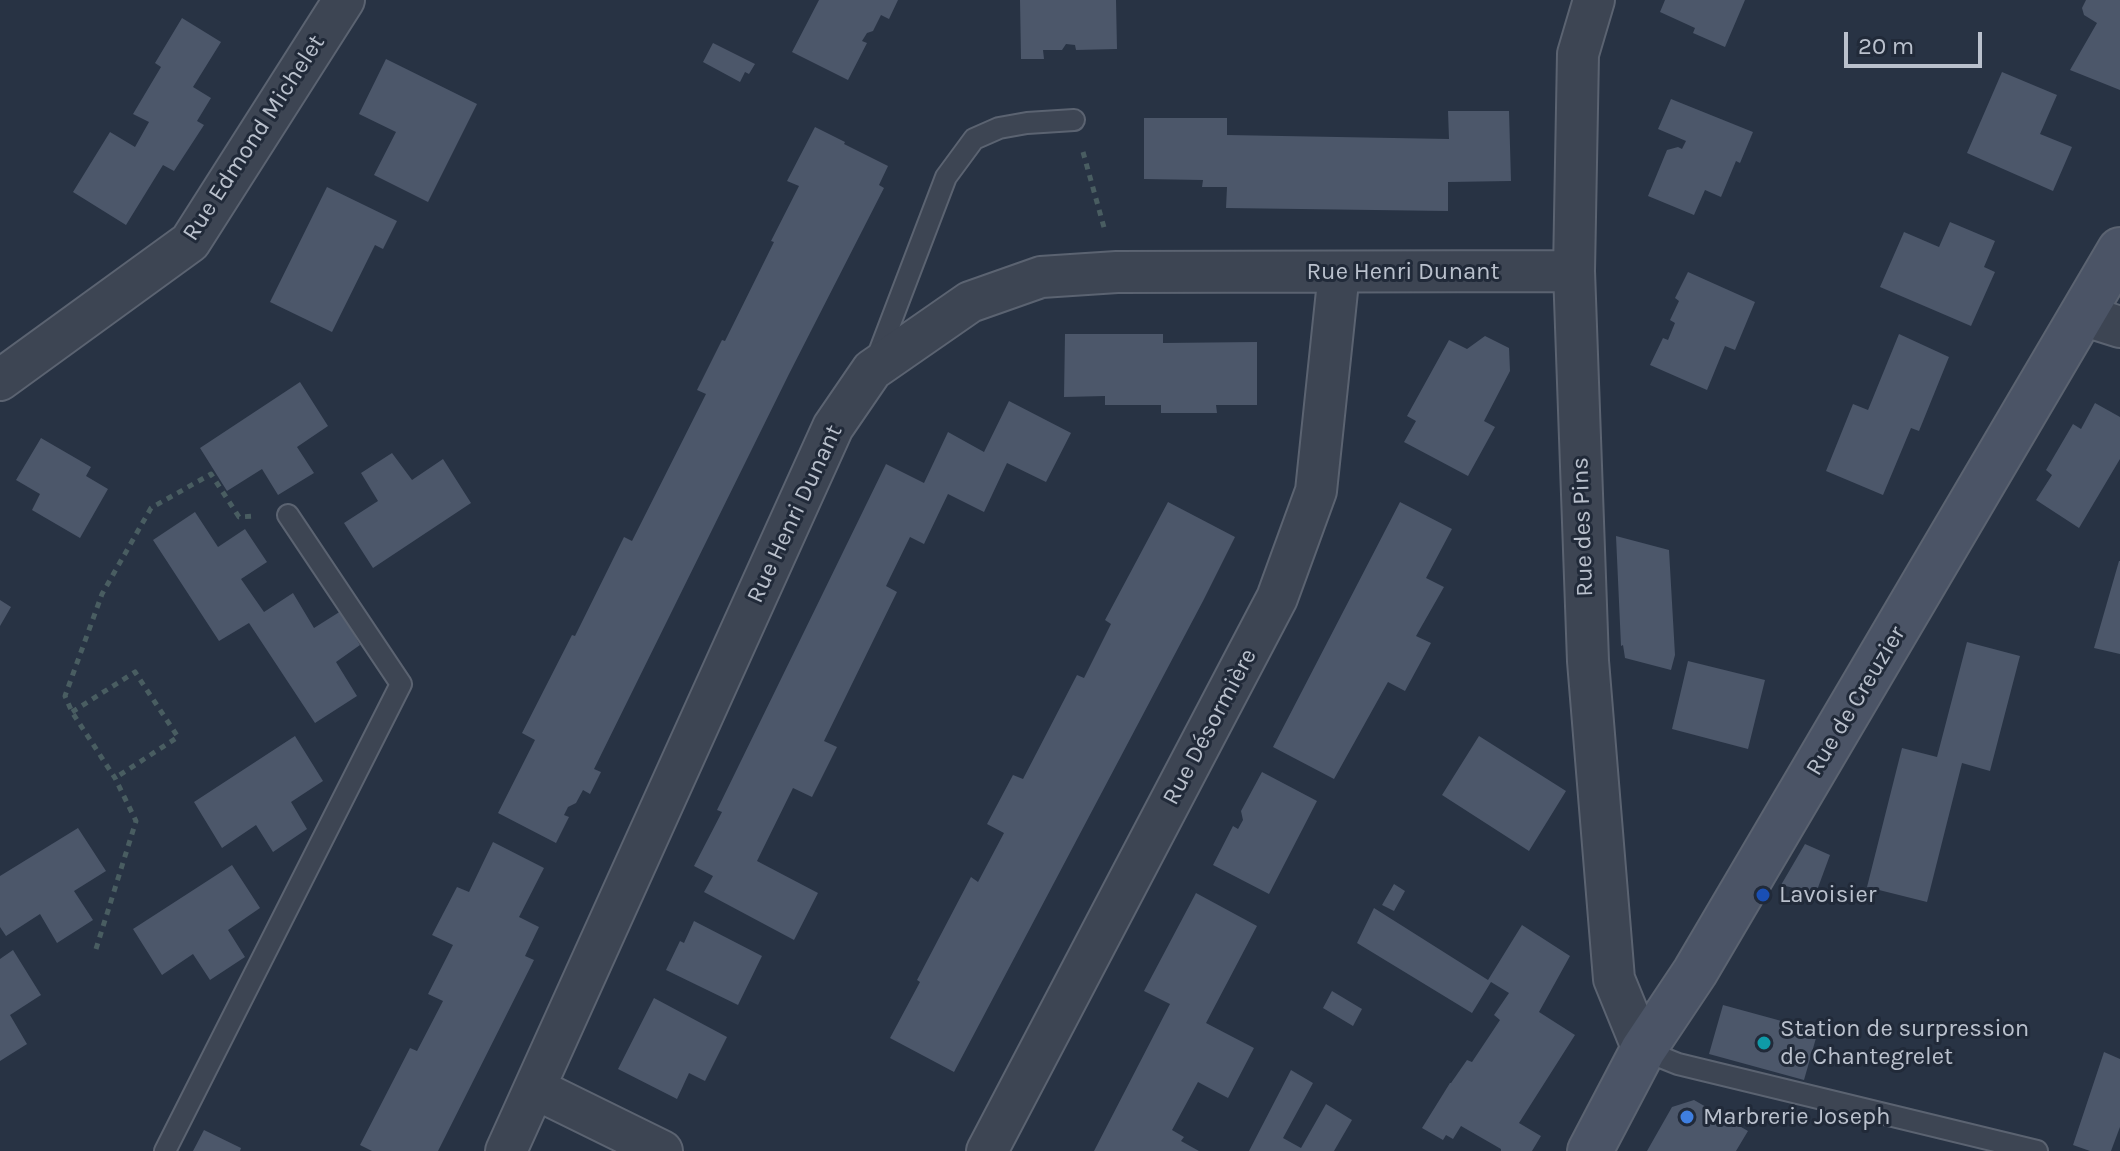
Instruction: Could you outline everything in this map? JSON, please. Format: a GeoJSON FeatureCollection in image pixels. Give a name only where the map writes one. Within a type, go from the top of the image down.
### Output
{"type":"FeatureCollection","features":[{"type":"Feature","properties":{"kind":"street","name":"Rue Edmond Michelet"},"geometry":{"type":"LineString","coordinates":[[0,380],[190,242],[344,0]]}},
{"type":"Feature","properties":{"kind":"street","name":"Rue des Pins"},"geometry":{"type":"LineString","coordinates":[[1594,0],[1578,54],[1574,271],[1588,661],[1611,959],[1614,979],[1643,1050]]}},
{"type":"Feature","properties":{"kind":"street","name":"Rue de Creuzier"},"geometry":{"type":"LineString","coordinates":[[1590,1151],[1643,1050],[1688,984],[2101,321],[2120,250]]}},
{"type":"Feature","properties":{"kind":"street","name":"Rue Henri Dunant"},"geometry":{"type":"LineString","coordinates":[[506,1151],[833,427],[872,370],[970,302],[1041,277],[1117,272],[1574,271]]}},
{"type":"Feature","properties":{"kind":"street","name":"Rue Désormière"},"geometry":{"type":"LineString","coordinates":[[987,1151],[1277,598],[1316,491],[1339,272]]}},
{"type":"Feature","properties":{"kind":"street"},"geometry":{"type":"LineString","coordinates":[[536,1089],[662,1151]]}},
{"type":"Feature","properties":{"kind":"lane"},"geometry":{"type":"LineString","coordinates":[[872,370],[946,177],[974,139],[999,128],[1074,120]]}},
{"type":"Feature","properties":{"kind":"lane"},"geometry":{"type":"LineString","coordinates":[[165,1151],[401,684],[288,515]]}},
{"type":"Feature","properties":{"kind":"lane"},"geometry":{"type":"LineString","coordinates":[[1643,1050],[1678,1064],[2037,1151]]}},
{"type":"Feature","properties":{"kind":"path"},"geometry":{"type":"LineString","coordinates":[[1074,120],[1117,272]]}},
{"type":"Feature","properties":{"kind":"path"},"geometry":{"type":"LineString","coordinates":[[96,949],[136,821],[115,778],[65,696],[102,594],[151,508],[211,474],[239,517],[288,515]]}},
{"type":"Feature","properties":{"kind":"path"},"geometry":{"type":"LineString","coordinates":[[72,712],[135,672],[178,737],[115,778]]}},
{"type":"Feature","properties":{"kind":"building"},"geometry":{"type":"Polygon","coordinates":[[[819,0],[898,0],[889,19],[881,15],[873,31],[867,33],[862,41],[867,43],[848,80],[792,52],[819,0]]]}},
{"type":"Feature","properties":{"kind":"building"},"geometry":{"type":"Polygon","coordinates":[[[1020,0],[1116,0],[1117,49],[1076,50],[1075,45],[1066,44],[1062,50],[1043,50],[1044,59],[1021,59],[1020,0]]]}},
{"type":"Feature","properties":{"kind":"building"},"geometry":{"type":"Polygon","coordinates":[[[1665,0],[1745,0],[1725,47],[1693,33],[1695,28],[1660,12],[1665,0]]]}},
{"type":"Feature","properties":{"kind":"building"},"geometry":{"type":"Polygon","coordinates":[[[2086,0],[2120,0],[2120,90],[2070,70],[2097,23],[2084,15],[2082,8],[2086,0]]]}},
{"type":"Feature","properties":{"kind":"building"},"geometry":{"type":"Polygon","coordinates":[[[182,18],[221,42],[193,87],[211,98],[197,121],[204,125],[174,171],[163,165],[126,225],[73,192],[110,132],[135,147],[149,122],[133,114],[161,67],[155,63],[182,18]]]}},
{"type":"Feature","properties":{"kind":"building"},"geometry":{"type":"Polygon","coordinates":[[[713,43],[755,64],[749,74],[745,72],[740,82],[703,62],[713,43]]]}},
{"type":"Feature","properties":{"kind":"building"},"geometry":{"type":"Polygon","coordinates":[[[386,59],[477,104],[428,202],[374,175],[396,132],[359,114],[386,59]]]}},
{"type":"Feature","properties":{"kind":"building"},"geometry":{"type":"Polygon","coordinates":[[[2002,72],[2057,95],[2040,134],[2072,147],[2053,191],[1967,153],[2002,72]]]}},
{"type":"Feature","properties":{"kind":"building"},"geometry":{"type":"Polygon","coordinates":[[[1671,99],[1753,132],[1740,163],[1736,161],[1721,197],[1705,190],[1694,215],[1648,196],[1667,150],[1682,149],[1686,141],[1658,129],[1671,99]]]}},
{"type":"Feature","properties":{"kind":"building"},"geometry":{"type":"Polygon","coordinates":[[[1448,111],[1509,111],[1511,181],[1448,182],[1448,211],[1226,208],[1227,187],[1202,187],[1203,180],[1144,179],[1144,118],[1227,118],[1227,135],[1449,139],[1448,111]]]}},
{"type":"Feature","properties":{"kind":"building"},"geometry":{"type":"Polygon","coordinates":[[[815,127],[888,166],[879,185],[884,188],[594,769],[601,772],[590,794],[583,790],[576,803],[568,807],[564,815],[569,817],[556,843],[498,813],[535,740],[522,733],[624,537],[632,541],[706,394],[697,390],[774,242],[771,241],[799,186],[787,181],[815,127]]]}},
{"type":"Feature","properties":{"kind":"building"},"geometry":{"type":"Polygon","coordinates":[[[327,187],[397,221],[383,249],[375,245],[332,332],[270,302],[327,187]]]}},
{"type":"Feature","properties":{"kind":"building"},"geometry":{"type":"Polygon","coordinates":[[[1950,222],[1995,241],[1984,267],[1995,272],[1971,326],[1880,287],[1904,232],[1939,247],[1950,222]]]}},
{"type":"Feature","properties":{"kind":"building"},"geometry":{"type":"Polygon","coordinates":[[[1688,272],[1755,302],[1735,350],[1725,346],[1707,390],[1650,365],[1663,338],[1668,340],[1675,323],[1670,320],[1679,301],[1675,298],[1688,272]]]}},
{"type":"Feature","properties":{"kind":"building"},"geometry":{"type":"Polygon","coordinates":[[[1065,334],[1163,334],[1163,343],[1257,342],[1257,405],[1216,405],[1217,413],[1161,413],[1161,405],[1105,405],[1105,396],[1064,397],[1065,334]]]}},
{"type":"Feature","properties":{"kind":"building"},"geometry":{"type":"Polygon","coordinates":[[[1899,334],[1949,357],[1919,431],[1911,428],[1883,495],[1826,471],[1853,404],[1868,410],[1899,334]]]}},
{"type":"Feature","properties":{"kind":"building"},"geometry":{"type":"Polygon","coordinates":[[[1485,336],[1509,348],[1510,371],[1484,421],[1495,427],[1468,476],[1404,442],[1416,421],[1407,416],[1449,340],[1467,349],[1485,336]]]}},
{"type":"Feature","properties":{"kind":"building"},"geometry":{"type":"Polygon","coordinates":[[[300,382],[328,426],[297,447],[314,473],[278,495],[262,469],[227,491],[200,448],[300,382]]]}},
{"type":"Feature","properties":{"kind":"building"},"geometry":{"type":"Polygon","coordinates":[[[1009,401],[1071,433],[1046,482],[1007,463],[984,512],[948,494],[924,544],[910,537],[886,586],[897,592],[824,741],[837,747],[812,797],[793,788],[757,861],[818,893],[794,940],[704,892],[713,876],[694,866],[722,812],[717,810],[886,464],[924,483],[948,432],[984,452],[1009,401]]]}},
{"type":"Feature","properties":{"kind":"building"},"geometry":{"type":"Polygon","coordinates":[[[2095,403],[2120,417],[2120,459],[2079,528],[2036,500],[2052,475],[2046,470],[2073,424],[2081,429],[2095,403]]]}},
{"type":"Feature","properties":{"kind":"building"},"geometry":{"type":"Polygon","coordinates":[[[41,438],[91,467],[86,476],[108,489],[80,538],[32,510],[40,494],[16,480],[41,438]]]}},
{"type":"Feature","properties":{"kind":"building"},"geometry":{"type":"Polygon","coordinates":[[[392,453],[412,480],[443,459],[471,503],[373,568],[344,523],[378,501],[361,473],[392,453]]]}},
{"type":"Feature","properties":{"kind":"building"},"geometry":{"type":"Polygon","coordinates":[[[1168,502],[1235,537],[954,1072],[890,1038],[971,877],[978,882],[1004,833],[987,824],[1013,775],[1023,779],[1077,675],[1084,678],[1111,624],[1105,620],[1168,502]]]}},
{"type":"Feature","properties":{"kind":"building"},"geometry":{"type":"Polygon","coordinates":[[[1400,502],[1452,529],[1426,578],[1444,587],[1416,636],[1431,643],[1405,691],[1388,682],[1334,779],[1273,747],[1400,502]]]}},
{"type":"Feature","properties":{"kind":"building"},"geometry":{"type":"Polygon","coordinates":[[[195,512],[218,547],[245,529],[267,562],[241,579],[264,612],[293,593],[314,628],[341,611],[360,645],[336,662],[357,696],[315,723],[249,623],[219,641],[153,540],[195,512]]]}},
{"type":"Feature","properties":{"kind":"building"},"geometry":{"type":"Polygon","coordinates":[[[1616,536],[1669,550],[1675,655],[1671,670],[1625,658],[1621,646],[1616,536]]]}},
{"type":"Feature","properties":{"kind":"building"},"geometry":{"type":"Polygon","coordinates":[[[2120,561],[2120,654],[2094,648],[2120,561]]]}},
{"type":"Feature","properties":{"kind":"building"},"geometry":{"type":"Polygon","coordinates":[[[0,600],[11,607],[0,626],[0,600]]]}},
{"type":"Feature","properties":{"kind":"building"},"geometry":{"type":"Polygon","coordinates":[[[1967,642],[2020,656],[1990,771],[1962,763],[1927,902],[1867,887],[1902,748],[1937,757],[1967,642]]]}},
{"type":"Feature","properties":{"kind":"building"},"geometry":{"type":"Polygon","coordinates":[[[1688,661],[1765,680],[1748,749],[1672,729],[1688,661]]]}},
{"type":"Feature","properties":{"kind":"building"},"geometry":{"type":"Polygon","coordinates":[[[295,736],[323,781],[291,802],[307,829],[273,852],[256,825],[222,848],[194,802],[295,736]]]}},
{"type":"Feature","properties":{"kind":"building"},"geometry":{"type":"Polygon","coordinates":[[[1479,736],[1566,791],[1529,851],[1442,795],[1479,736]]]}},
{"type":"Feature","properties":{"kind":"building"},"geometry":{"type":"Polygon","coordinates":[[[1262,772],[1317,801],[1269,894],[1213,865],[1233,826],[1238,829],[1243,820],[1241,811],[1262,772]]]}},
{"type":"Feature","properties":{"kind":"building"},"geometry":{"type":"Polygon","coordinates":[[[78,828],[106,871],[74,891],[93,920],[57,943],[40,914],[6,936],[0,927],[0,876],[78,828]]]}},
{"type":"Feature","properties":{"kind":"building"},"geometry":{"type":"Polygon","coordinates":[[[493,842],[544,868],[519,917],[539,927],[525,956],[534,960],[438,1151],[372,1151],[360,1145],[410,1048],[417,1051],[443,1001],[428,994],[453,945],[432,935],[457,887],[469,892],[493,842]]]}},
{"type":"Feature","properties":{"kind":"building"},"geometry":{"type":"Polygon","coordinates":[[[1805,844],[1830,855],[1816,893],[1781,885],[1805,844]]]}},
{"type":"Feature","properties":{"kind":"building"},"geometry":{"type":"Polygon","coordinates":[[[232,865],[260,908],[228,930],[245,957],[210,980],[193,954],[162,975],[133,929],[232,865]]]}},
{"type":"Feature","properties":{"kind":"building"},"geometry":{"type":"Polygon","coordinates":[[[1394,884],[1405,891],[1394,911],[1382,905],[1394,884]]]}},
{"type":"Feature","properties":{"kind":"building"},"geometry":{"type":"Polygon","coordinates":[[[1196,893],[1257,926],[1206,1023],[1254,1048],[1228,1098],[1198,1082],[1172,1130],[1184,1137],[1181,1141],[1199,1151],[1094,1151],[1170,1004],[1144,991],[1196,893]]]}},
{"type":"Feature","properties":{"kind":"building"},"geometry":{"type":"Polygon","coordinates":[[[1374,908],[1488,980],[1522,925],[1570,956],[1539,1012],[1575,1035],[1519,1123],[1541,1136],[1532,1151],[1501,1151],[1461,1126],[1453,1139],[1446,1135],[1443,1140],[1422,1128],[1450,1083],[1467,1060],[1472,1062],[1500,1020],[1494,1015],[1509,993],[1491,982],[1472,1013],[1357,943],[1374,908]]]}},
{"type":"Feature","properties":{"kind":"building"},"geometry":{"type":"Polygon","coordinates":[[[694,921],[762,956],[738,1005],[666,970],[694,921]]]}},
{"type":"Feature","properties":{"kind":"building"},"geometry":{"type":"Polygon","coordinates":[[[13,950],[41,995],[10,1015],[27,1044],[0,1061],[0,959],[13,950]]]}},
{"type":"Feature","properties":{"kind":"building"},"geometry":{"type":"Polygon","coordinates":[[[1332,991],[1362,1009],[1353,1026],[1323,1008],[1332,991]]]}},
{"type":"Feature","properties":{"kind":"building"},"geometry":{"type":"Polygon","coordinates":[[[654,998],[727,1037],[705,1081],[689,1073],[677,1099],[618,1069],[654,998]]]}},
{"type":"Feature","properties":{"kind":"building","name":"Station de surpression de Chantegrelet"},"geometry":{"type":"Polygon","coordinates":[[[1723,1005],[1818,1031],[1804,1080],[1709,1054],[1723,1005]]]}},
{"type":"Feature","properties":{"kind":"building"},"geometry":{"type":"Polygon","coordinates":[[[2104,1052],[2120,1059],[2120,1127],[2111,1151],[2090,1151],[2073,1145],[2104,1052]]]}},
{"type":"Feature","properties":{"kind":"building"},"geometry":{"type":"Polygon","coordinates":[[[1291,1070],[1313,1083],[1283,1138],[1301,1148],[1326,1104],[1352,1120],[1334,1151],[1249,1151],[1291,1070]]]}},
{"type":"Feature","properties":{"kind":"building"},"geometry":{"type":"Polygon","coordinates":[[[1694,1100],[1748,1131],[1736,1151],[1647,1151],[1672,1107],[1694,1100]]]}},
{"type":"Feature","properties":{"kind":"building"},"geometry":{"type":"Polygon","coordinates":[[[204,1130],[241,1148],[240,1151],[193,1151],[204,1130]]]}},
{"type":"Feature","properties":{"kind":"place","name":"Lavoisier"},"geometry":{"type":"Point","coordinates":[1763,895]}},
{"type":"Feature","properties":{"kind":"place","name":"Station de surpression de Chantegrelet"},"geometry":{"type":"Point","coordinates":[1764,1043]}},
{"type":"Feature","properties":{"kind":"place","name":"Marbrerie Joseph"},"geometry":{"type":"Point","coordinates":[1687,1117]}}]}
